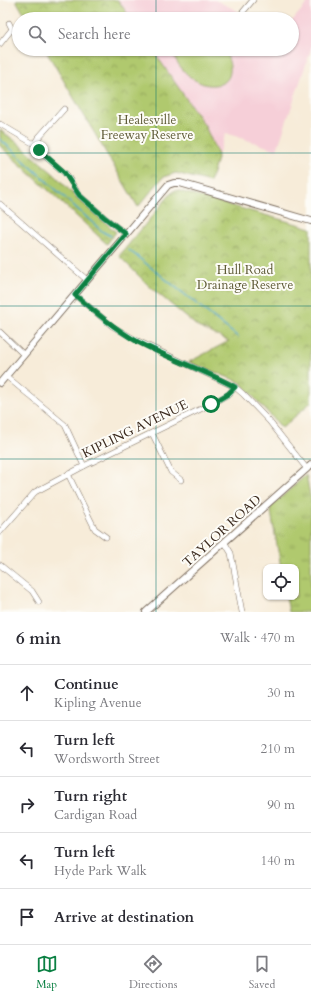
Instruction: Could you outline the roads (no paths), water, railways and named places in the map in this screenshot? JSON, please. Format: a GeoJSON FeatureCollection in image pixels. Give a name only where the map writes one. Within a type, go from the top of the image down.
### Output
{"type":"FeatureCollection","features":[{"type":"Feature","properties":{"kind":"street"},"geometry":{"type":"LineString","coordinates":[[243,12],[253,0]]}},
{"type":"Feature","properties":{"kind":"street"},"geometry":{"type":"LineString","coordinates":[[0,44],[12,28]]}},
{"type":"Feature","properties":{"kind":"street"},"geometry":{"type":"LineString","coordinates":[[34,144],[64,109]]}},
{"type":"Feature","properties":{"kind":"street"},"geometry":{"type":"LineString","coordinates":[[0,124],[34,144],[64,172],[79,195],[126,234]]}},
{"type":"Feature","properties":{"kind":"street"},"geometry":{"type":"LineString","coordinates":[[0,383],[168,185],[174,183],[311,221]]}},
{"type":"Feature","properties":{"kind":"street"},"geometry":{"type":"LineString","coordinates":[[0,204],[87,280]]}},
{"type":"Feature","properties":{"kind":"street"},"geometry":{"type":"LineString","coordinates":[[75,295],[112,326],[138,341],[178,362],[235,387],[309,467]]}},
{"type":"Feature","properties":{"kind":"street"},"geometry":{"type":"LineString","coordinates":[[0,332],[24,355]]}},
{"type":"Feature","properties":{"kind":"street"},"geometry":{"type":"LineString","coordinates":[[6,376],[65,426],[84,466]]}},
{"type":"Feature","properties":{"kind":"street","name":"KIPLING AVENUE"},"geometry":{"type":"LineString","coordinates":[[0,532],[35,492],[228,394],[235,387]]}},
{"type":"Feature","properties":{"kind":"street"},"geometry":{"type":"LineString","coordinates":[[152,433],[171,472],[181,480]]}},
{"type":"Feature","properties":{"kind":"street","name":"TAYLOR ROAD"},"geometry":{"type":"LineString","coordinates":[[146,612],[309,467]]}},
{"type":"Feature","properties":{"kind":"street"},"geometry":{"type":"LineString","coordinates":[[68,474],[95,529],[106,537]]}},
{"type":"Feature","properties":{"kind":"street"},"geometry":{"type":"LineString","coordinates":[[225,543],[231,552],[242,612]]}},
{"type":"Feature","properties":{"kind":"street"},"geometry":{"type":"LineString","coordinates":[[0,565],[32,591],[39,602]]}},
{"type":"Feature","properties":{"kind":"waterway"},"geometry":{"type":"LineString","coordinates":[[0,139],[103,232],[111,236]]}},
{"type":"Feature","properties":{"kind":"waterway"},"geometry":{"type":"LineString","coordinates":[[129,250],[238,337]]}},
{"type":"Feature","properties":{"kind":"park label","name":"Healesville Freeway Reserve"},"geometry":{"type":"Point","coordinates":[147,128]}},
{"type":"Feature","properties":{"kind":"park label","name":"Hull Road Drainage Reserve"},"geometry":{"type":"Point","coordinates":[245,278]}}]}
